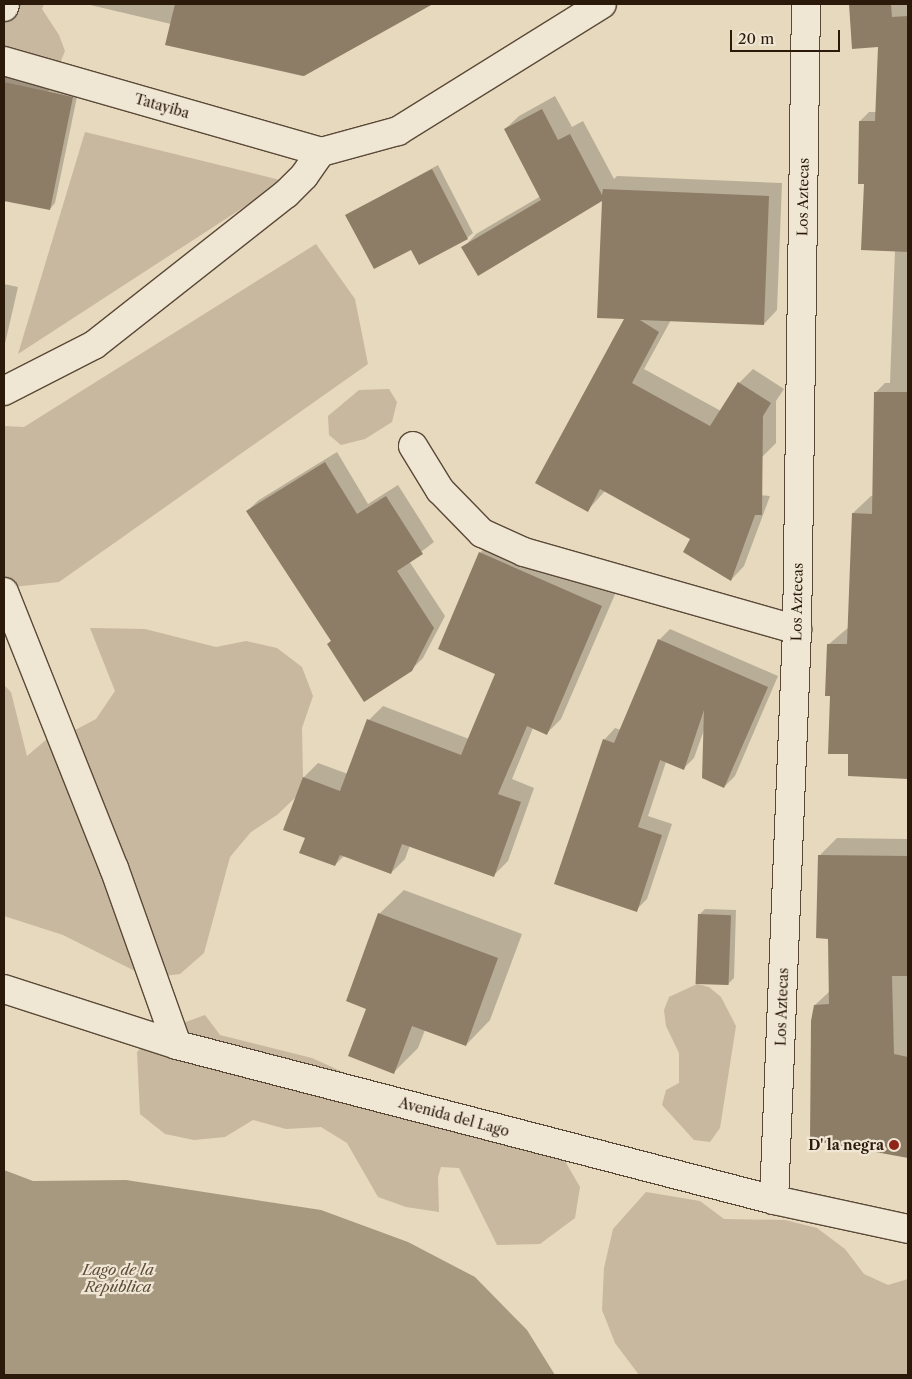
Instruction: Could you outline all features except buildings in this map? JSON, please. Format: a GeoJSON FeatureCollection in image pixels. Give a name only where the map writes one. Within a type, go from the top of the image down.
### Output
{"type":"FeatureCollection","features":[{"type":"Feature","properties":{"kind":"street"},"geometry":{"type":"LineString","coordinates":[[4,390],[94,345],[286,194],[304,176],[321,152],[398,131],[602,4]]}},
{"type":"Feature","properties":{"kind":"street","name":"Los Aztecas"},"geometry":{"type":"LineString","coordinates":[[774,1200],[797,630],[806,4]]}},
{"type":"Feature","properties":{"kind":"street","name":"Tatayiba"},"geometry":{"type":"LineString","coordinates":[[4,61],[321,152]]}},
{"type":"Feature","properties":{"kind":"street"},"geometry":{"type":"LineString","coordinates":[[413,446],[440,490],[482,533],[524,552],[797,630]]}},
{"type":"Feature","properties":{"kind":"street"},"geometry":{"type":"LineString","coordinates":[[4,592],[114,868],[177,1045]]}},
{"type":"Feature","properties":{"kind":"street","name":"Avenida del Lago"},"geometry":{"type":"LineString","coordinates":[[4,989],[177,1045],[774,1200],[908,1229]]}},
{"type":"Feature","properties":{"kind":"shaded area"},"geometry":{"type":"Polygon","coordinates":[[[4,4],[44,4],[42,9],[59,35],[65,51],[47,95],[9,93],[4,88],[4,4]]]}},
{"type":"Feature","properties":{"kind":"shaded area"},"geometry":{"type":"Polygon","coordinates":[[[85,132],[284,181],[18,354],[85,132]]]}},
{"type":"Feature","properties":{"kind":"shaded area"},"geometry":{"type":"Polygon","coordinates":[[[316,244],[355,299],[368,364],[59,582],[4,588],[4,426],[24,427],[316,244]]]}},
{"type":"Feature","properties":{"kind":"shaded area"},"geometry":{"type":"Polygon","coordinates":[[[389,389],[397,402],[392,422],[365,439],[341,445],[329,435],[328,416],[359,390],[389,389]]]}},
{"type":"Feature","properties":{"kind":"shaded area"},"geometry":{"type":"Polygon","coordinates":[[[90,628],[145,629],[216,647],[246,641],[277,648],[302,667],[313,696],[302,728],[303,777],[299,794],[277,815],[251,832],[230,857],[204,953],[180,974],[149,978],[63,935],[4,916],[4,685],[11,692],[27,756],[54,733],[77,729],[96,719],[115,691],[90,628]]]}},
{"type":"Feature","properties":{"kind":"shaded area"},"geometry":{"type":"Polygon","coordinates":[[[697,984],[709,987],[721,997],[736,1026],[720,1128],[710,1142],[694,1140],[662,1105],[666,1090],[679,1083],[679,1053],[666,1026],[664,1010],[669,997],[697,984]]]}},
{"type":"Feature","properties":{"kind":"shaded area"},"geometry":{"type":"Polygon","coordinates":[[[205,1015],[220,1035],[312,1058],[345,1073],[369,1090],[562,1156],[580,1187],[575,1218],[540,1244],[497,1245],[459,1168],[441,1167],[438,1177],[439,1212],[406,1207],[378,1197],[347,1143],[321,1127],[286,1129],[253,1120],[225,1137],[194,1140],[165,1134],[140,1114],[137,1052],[158,1032],[205,1015]]]}},
{"type":"Feature","properties":{"kind":"shaded area"},"geometry":{"type":"Polygon","coordinates":[[[646,1192],[700,1201],[724,1219],[785,1220],[817,1228],[845,1249],[864,1274],[888,1285],[908,1279],[908,1375],[639,1375],[615,1343],[602,1310],[604,1268],[613,1229],[646,1192]]]}},
{"type":"Feature","properties":{"kind":"water","name":"Lago de la República"},"geometry":{"type":"Polygon","coordinates":[[[4,1170],[33,1181],[126,1180],[321,1210],[408,1242],[475,1277],[527,1330],[555,1375],[4,1375],[4,1170]]]}},
{"type":"Feature","properties":{"kind":"place","name":"D' la negra"},"geometry":{"type":"Point","coordinates":[894,1145]}}]}
